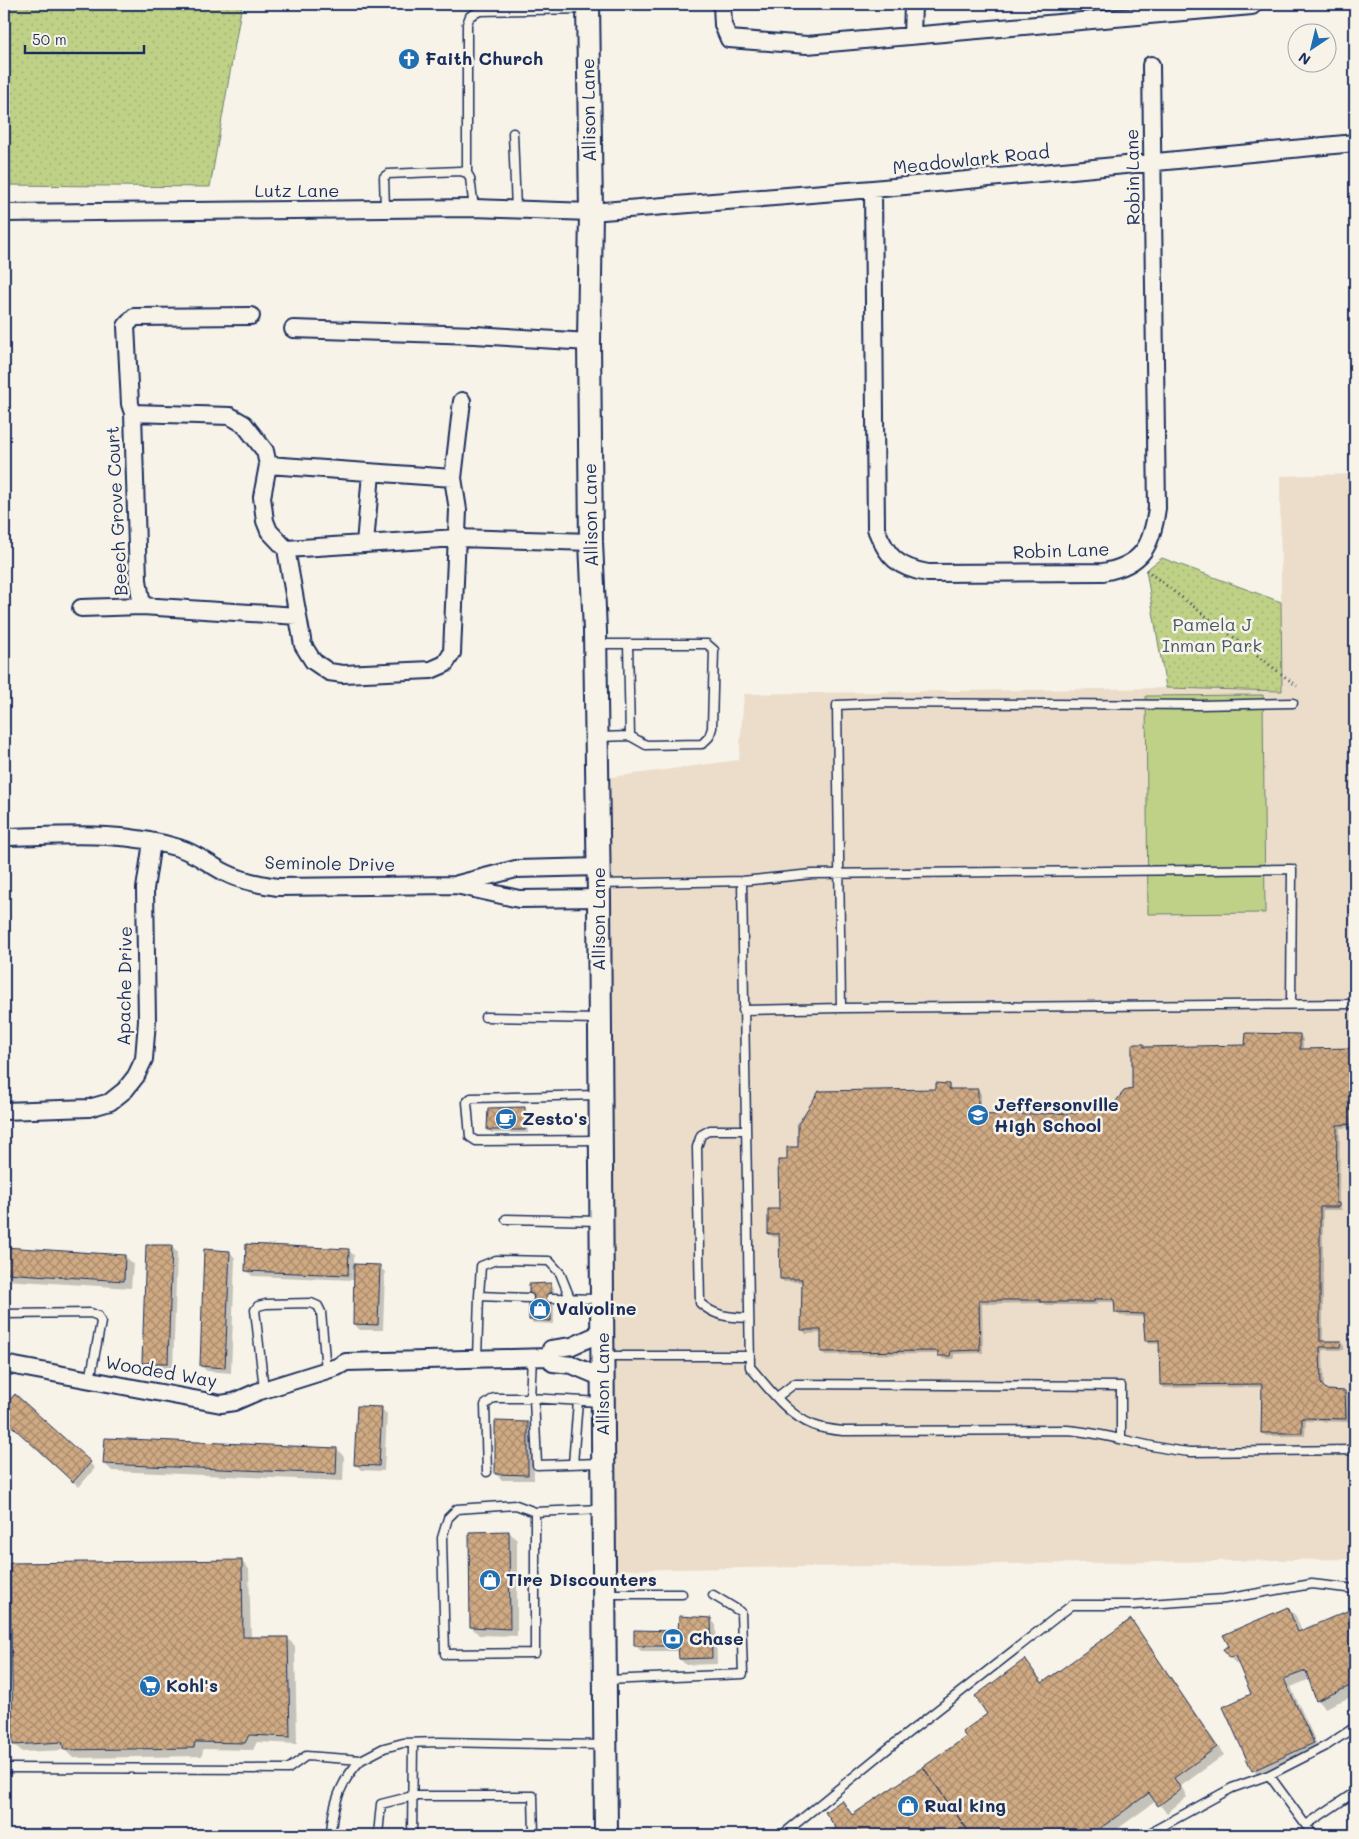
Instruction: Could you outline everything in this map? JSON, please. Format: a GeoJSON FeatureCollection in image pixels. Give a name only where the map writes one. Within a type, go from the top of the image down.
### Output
{"type":"FeatureCollection","features":[{"type":"Feature","properties":{"kind":"main road","name":"Allison Lane"},"geometry":{"type":"LineString","coordinates":[[588,6],[591,212],[589,342],[590,542],[595,644],[599,883],[606,1835]]}},
{"type":"Feature","properties":{"kind":"street"},"geometry":{"type":"LineString","coordinates":[[722,4],[724,25],[730,39],[807,45],[912,36],[1093,12],[1252,6],[1252,4]]}},
{"type":"Feature","properties":{"kind":"street"},"geometry":{"type":"LineString","coordinates":[[912,36],[913,4]]}},
{"type":"Feature","properties":{"kind":"street","name":"Robin Lane"},"geometry":{"type":"LineString","coordinates":[[872,190],[876,529],[883,547],[892,559],[902,566],[914,571],[928,573],[1104,572],[1127,566],[1149,544],[1154,531],[1157,508],[1151,65]]}},
{"type":"Feature","properties":{"kind":"street","name":"Meadowlark Road"},"geometry":{"type":"LineString","coordinates":[[591,212],[872,190],[1355,142]]}},
{"type":"Feature","properties":{"kind":"street","name":"Lutz Lane"},"geometry":{"type":"LineString","coordinates":[[4,213],[474,208],[591,212]]}},
{"type":"Feature","properties":{"kind":"street","name":"Beech Grove Court"},"geometry":{"type":"LineString","coordinates":[[142,606],[138,580],[133,413],[130,404],[126,326],[134,317],[251,316]]}},
{"type":"Feature","properties":{"kind":"street"},"geometry":{"type":"LineString","coordinates":[[293,329],[475,335],[589,342]]}},
{"type":"Feature","properties":{"kind":"street"},"geometry":{"type":"LineString","coordinates":[[453,478],[268,465],[262,497],[265,520],[269,531],[286,549],[303,646],[313,661],[329,672],[343,674],[431,670],[445,664],[452,653],[458,510],[453,478],[462,400]]}},
{"type":"Feature","properties":{"kind":"street","name":"Beech Grove Court"},"geometry":{"type":"LineString","coordinates":[[133,413],[230,416],[244,424],[250,431],[265,451],[268,465]]}},
{"type":"Feature","properties":{"kind":"street"},"geometry":{"type":"LineString","coordinates":[[365,544],[371,473]]}},
{"type":"Feature","properties":{"kind":"street"},"geometry":{"type":"LineString","coordinates":[[286,549],[457,538],[590,542]]}},
{"type":"Feature","properties":{"kind":"street","name":"Beech Grove Court"},"geometry":{"type":"LineString","coordinates":[[81,608],[142,606],[298,616]]}},
{"type":"Feature","properties":{"kind":"street","name":"Seminole Drive"},"geometry":{"type":"LineString","coordinates":[[4,837],[110,835],[152,842],[179,848],[198,856],[226,873],[253,883],[277,887],[456,885],[519,899],[599,883]]}},
{"type":"Feature","properties":{"kind":"street","name":"Apache Drive"},"geometry":{"type":"LineString","coordinates":[[4,1111],[89,1108],[110,1102],[125,1090],[136,1076],[144,1059],[148,1021],[145,889],[152,842]]}},
{"type":"Feature","properties":{"kind":"street","name":"Seminole Drive"},"geometry":{"type":"LineString","coordinates":[[456,885],[516,869],[599,883]]}},
{"type":"Feature","properties":{"kind":"street"},"geometry":{"type":"LineString","coordinates":[[603,1332],[572,1346],[551,1349],[550,1357],[553,1363],[603,1367]]}},
{"type":"Feature","properties":{"kind":"street","name":"Wooded Way"},"geometry":{"type":"LineString","coordinates":[[4,1364],[221,1404],[234,1402],[264,1389],[332,1369],[346,1362],[550,1357]]}},
{"type":"Feature","properties":{"kind":"lane"},"geometry":{"type":"LineString","coordinates":[[474,208],[470,178],[467,173],[468,24],[470,16],[480,10],[588,6]]}},
{"type":"Feature","properties":{"kind":"lane"},"geometry":{"type":"LineString","coordinates":[[513,133],[516,210]]}},
{"type":"Feature","properties":{"kind":"lane"},"geometry":{"type":"LineString","coordinates":[[385,210],[383,182],[384,177],[388,174],[460,171],[467,173]]}},
{"type":"Feature","properties":{"kind":"lane"},"geometry":{"type":"LineString","coordinates":[[595,644],[707,644],[714,650],[712,728],[709,737],[702,744],[646,745],[630,736],[596,737]]}},
{"type":"Feature","properties":{"kind":"lane"},"geometry":{"type":"LineString","coordinates":[[628,644],[630,736]]}},
{"type":"Feature","properties":{"kind":"lane"},"geometry":{"type":"LineString","coordinates":[[841,1008],[837,705],[892,703],[1200,706],[1294,703]]}},
{"type":"Feature","properties":{"kind":"lane"},"geometry":{"type":"LineString","coordinates":[[599,883],[742,881],[812,874],[1292,869],[1290,1004]]}},
{"type":"Feature","properties":{"kind":"lane"},"geometry":{"type":"LineString","coordinates":[[742,881],[750,1367],[788,1409],[804,1421],[826,1429],[843,1431],[1067,1430],[1084,1431],[1170,1450],[1191,1452],[1355,1450]]}},
{"type":"Feature","properties":{"kind":"lane"},"geometry":{"type":"LineString","coordinates":[[743,1010],[1355,1004]]}},
{"type":"Feature","properties":{"kind":"lane"},"geometry":{"type":"LineString","coordinates":[[486,1017],[600,1019]]}},
{"type":"Feature","properties":{"kind":"lane"},"geometry":{"type":"LineString","coordinates":[[600,1094],[471,1098],[467,1102],[470,1137],[476,1141],[601,1140]]}},
{"type":"Feature","properties":{"kind":"lane"},"geometry":{"type":"LineString","coordinates":[[746,1130],[710,1130],[701,1135],[697,1148],[700,1303],[710,1312],[726,1316],[749,1318]]}},
{"type":"Feature","properties":{"kind":"lane"},"geometry":{"type":"LineString","coordinates":[[506,1219],[602,1221]]}},
{"type":"Feature","properties":{"kind":"lane"},"geometry":{"type":"LineString","coordinates":[[477,1358],[481,1266],[496,1260],[549,1261],[560,1273],[570,1298]]}},
{"type":"Feature","properties":{"kind":"lane"},"geometry":{"type":"LineString","coordinates":[[479,1296],[529,1298]]}},
{"type":"Feature","properties":{"kind":"lane"},"geometry":{"type":"LineString","coordinates":[[551,1298],[603,1299]]}},
{"type":"Feature","properties":{"kind":"lane"},"geometry":{"type":"LineString","coordinates":[[264,1389],[255,1310],[258,1306],[311,1303],[318,1306],[321,1312],[332,1369]]}},
{"type":"Feature","properties":{"kind":"lane"},"geometry":{"type":"LineString","coordinates":[[4,1314],[91,1313],[98,1316],[101,1322],[90,1380]]}},
{"type":"Feature","properties":{"kind":"lane"},"geometry":{"type":"LineString","coordinates":[[603,1367],[750,1356]]}},
{"type":"Feature","properties":{"kind":"lane"},"geometry":{"type":"LineString","coordinates":[[532,1358],[532,1398],[537,1465],[604,1463]]}},
{"type":"Feature","properties":{"kind":"lane"},"geometry":{"type":"LineString","coordinates":[[777,1397],[794,1384],[1121,1386],[1121,1439]]}},
{"type":"Feature","properties":{"kind":"lane"},"geometry":{"type":"LineString","coordinates":[[487,1472],[485,1405],[494,1398],[604,1402]]}},
{"type":"Feature","properties":{"kind":"lane"},"geometry":{"type":"LineString","coordinates":[[574,1464],[578,1401]]}},
{"type":"Feature","properties":{"kind":"lane"},"geometry":{"type":"LineString","coordinates":[[536,1512],[535,1653],[445,1654],[442,1538],[448,1518],[457,1508],[516,1505],[536,1512],[604,1509]]}},
{"type":"Feature","properties":{"kind":"lane"},"geometry":{"type":"LineString","coordinates":[[782,1835],[890,1747],[1072,1605],[1132,1605],[1224,1599],[1312,1584],[1355,1589]]}},
{"type":"Feature","properties":{"kind":"lane"},"geometry":{"type":"LineString","coordinates":[[605,1594],[682,1594]]}},
{"type":"Feature","properties":{"kind":"lane"},"geometry":{"type":"LineString","coordinates":[[605,1680],[743,1674],[742,1612],[713,1595]]}},
{"type":"Feature","properties":{"kind":"lane"},"geometry":{"type":"LineString","coordinates":[[1146,1835],[1232,1788],[1269,1775],[1326,1746],[1355,1727]]}},
{"type":"Feature","properties":{"kind":"lane"},"geometry":{"type":"LineString","coordinates":[[331,1835],[335,1801],[350,1771],[361,1760],[384,1748],[403,1743],[606,1746]]}},
{"type":"Feature","properties":{"kind":"lane"},"geometry":{"type":"LineString","coordinates":[[412,1835],[413,1743]]}},
{"type":"Feature","properties":{"kind":"lane"},"geometry":{"type":"LineString","coordinates":[[4,1768],[288,1769],[306,1756],[361,1760]]}},
{"type":"Feature","properties":{"kind":"lane"},"geometry":{"type":"LineString","coordinates":[[1269,1775],[1313,1835]]}},
{"type":"Feature","properties":{"kind":"lane"},"geometry":{"type":"LineString","coordinates":[[1306,1825],[1355,1792]]}},
{"type":"Feature","properties":{"kind":"lane"},"geometry":{"type":"LineString","coordinates":[[378,1835],[382,1804],[413,1796],[533,1796],[534,1835]]}},
{"type":"Feature","properties":{"kind":"path"},"geometry":{"type":"LineString","coordinates":[[1146,570],[1297,686]]}},
{"type":"Feature","properties":{"kind":"shaded area","name":"Jeffersonville High School"},"geometry":{"type":"Polygon","coordinates":[[[1355,474],[1355,1559],[605,1570],[597,779],[739,760],[744,694],[1166,688],[1282,691],[1280,476],[1355,474]]]}},
{"type":"Feature","properties":{"kind":"green space"},"geometry":{"type":"Polygon","coordinates":[[[4,4],[242,4],[210,187],[4,185],[4,4]]]}},
{"type":"Feature","properties":{"kind":"green space","name":"Pamela J Inman Park"},"geometry":{"type":"Polygon","coordinates":[[[1162,558],[1281,602],[1282,691],[1166,688],[1146,570],[1162,558]]]}},
{"type":"Feature","properties":{"kind":"green space"},"geometry":{"type":"Polygon","coordinates":[[[1263,695],[1265,913],[1148,914],[1146,696],[1263,695]]]}},
{"type":"Feature","properties":{"kind":"building"},"geometry":{"type":"Polygon","coordinates":[[[1246,1033],[1300,1034],[1300,1049],[1355,1048],[1355,1124],[1337,1125],[1336,1203],[1339,1203],[1339,1207],[1320,1207],[1320,1341],[1341,1341],[1340,1347],[1320,1347],[1321,1384],[1327,1390],[1345,1391],[1346,1419],[1302,1418],[1302,1433],[1261,1433],[1262,1384],[1160,1385],[1159,1340],[1145,1341],[1143,1314],[1115,1313],[1114,1299],[1094,1299],[1094,1302],[979,1300],[980,1350],[951,1351],[950,1356],[938,1356],[938,1351],[821,1352],[821,1330],[801,1330],[802,1279],[780,1279],[779,1234],[768,1234],[768,1209],[779,1209],[778,1160],[787,1160],[787,1147],[798,1147],[798,1124],[819,1091],[936,1089],[936,1083],[949,1084],[949,1089],[978,1089],[978,1115],[1077,1113],[1078,1107],[1112,1106],[1124,1091],[1132,1089],[1132,1044],[1144,1044],[1144,1047],[1245,1045],[1246,1033]]]}},
{"type":"Feature","properties":{"kind":"building","name":"Zesto's"},"geometry":{"type":"Polygon","coordinates":[[[525,1107],[525,1130],[487,1130],[488,1108],[525,1107]]]}},
{"type":"Feature","properties":{"kind":"building"},"geometry":{"type":"Polygon","coordinates":[[[246,1244],[349,1249],[348,1275],[245,1271],[246,1244]]]}},
{"type":"Feature","properties":{"kind":"building"},"geometry":{"type":"Polygon","coordinates":[[[146,1245],[172,1245],[168,1363],[142,1363],[146,1245]]]}},
{"type":"Feature","properties":{"kind":"building"},"geometry":{"type":"Polygon","coordinates":[[[4,1247],[125,1255],[124,1281],[4,1273],[4,1247]]]}},
{"type":"Feature","properties":{"kind":"building"},"geometry":{"type":"Polygon","coordinates":[[[204,1249],[230,1251],[225,1368],[200,1366],[204,1249]]]}},
{"type":"Feature","properties":{"kind":"building"},"geometry":{"type":"Polygon","coordinates":[[[354,1264],[380,1265],[378,1325],[353,1324],[354,1264]]]}},
{"type":"Feature","properties":{"kind":"building","name":"Valvoline"},"geometry":{"type":"Polygon","coordinates":[[[551,1283],[551,1321],[529,1320],[529,1284],[551,1283]]]}},
{"type":"Feature","properties":{"kind":"building"},"geometry":{"type":"Polygon","coordinates":[[[15,1394],[91,1462],[73,1482],[4,1419],[4,1406],[15,1394]]]}},
{"type":"Feature","properties":{"kind":"building"},"geometry":{"type":"Polygon","coordinates":[[[357,1406],[382,1407],[379,1466],[354,1465],[357,1406]]]}},
{"type":"Feature","properties":{"kind":"building"},"geometry":{"type":"Polygon","coordinates":[[[495,1421],[528,1422],[528,1475],[495,1474],[495,1421]]]}},
{"type":"Feature","properties":{"kind":"building"},"geometry":{"type":"Polygon","coordinates":[[[105,1438],[337,1448],[336,1474],[103,1464],[105,1438]]]}},
{"type":"Feature","properties":{"kind":"building","name":"Tire Discounters"},"geometry":{"type":"Polygon","coordinates":[[[509,1531],[510,1629],[470,1627],[469,1532],[509,1531]]]}},
{"type":"Feature","properties":{"kind":"building","name":"Kohl's"},"geometry":{"type":"Polygon","coordinates":[[[242,1560],[243,1637],[288,1637],[290,1737],[249,1735],[245,1743],[195,1742],[194,1748],[64,1750],[62,1742],[13,1745],[10,1563],[242,1560]]]}},
{"type":"Feature","properties":{"kind":"building"},"geometry":{"type":"Polygon","coordinates":[[[1288,1607],[1298,1632],[1354,1608],[1355,1684],[1316,1701],[1306,1671],[1284,1679],[1314,1743],[1252,1771],[1223,1707],[1251,1694],[1235,1656],[1229,1658],[1223,1649],[1229,1646],[1223,1635],[1288,1607]]]}},
{"type":"Feature","properties":{"kind":"building","name":"Chase"},"geometry":{"type":"Polygon","coordinates":[[[679,1616],[711,1618],[712,1658],[679,1659],[678,1646],[634,1646],[634,1630],[678,1631],[679,1616]]]}},
{"type":"Feature","properties":{"kind":"building"},"geometry":{"type":"Polygon","coordinates":[[[1131,1619],[1217,1747],[1174,1778],[1181,1789],[1158,1806],[1149,1793],[1091,1835],[971,1835],[923,1767],[966,1737],[962,1732],[987,1714],[975,1696],[1025,1659],[1042,1683],[1131,1619]]]}},
{"type":"Feature","properties":{"kind":"building","name":"Rual king"},"geometry":{"type":"Polygon","coordinates":[[[923,1767],[971,1835],[825,1835],[836,1828],[825,1812],[842,1800],[852,1815],[923,1767]]]}},
{"type":"Feature","properties":{"kind":"building"},"geometry":{"type":"Polygon","coordinates":[[[498,1830],[498,1835],[461,1835],[461,1831],[498,1830]]]}},
{"type":"Feature","properties":{"kind":"place","name":"Faith Church"},"geometry":{"type":"Point","coordinates":[409,59]}},
{"type":"Feature","properties":{"kind":"place","name":"Jeffersonville High School"},"geometry":{"type":"Point","coordinates":[978,1115]}},
{"type":"Feature","properties":{"kind":"place","name":"Zesto's"},"geometry":{"type":"Point","coordinates":[506,1119]}},
{"type":"Feature","properties":{"kind":"place","name":"Valvoline"},"geometry":{"type":"Point","coordinates":[540,1309]}},
{"type":"Feature","properties":{"kind":"place","name":"Tire Discounters"},"geometry":{"type":"Point","coordinates":[490,1580]}},
{"type":"Feature","properties":{"kind":"place","name":"Chase"},"geometry":{"type":"Point","coordinates":[673,1639]}},
{"type":"Feature","properties":{"kind":"place","name":"Kohl's"},"geometry":{"type":"Point","coordinates":[150,1686]}},
{"type":"Feature","properties":{"kind":"place","name":"Rual king"},"geometry":{"type":"Point","coordinates":[908,1806]}}]}
